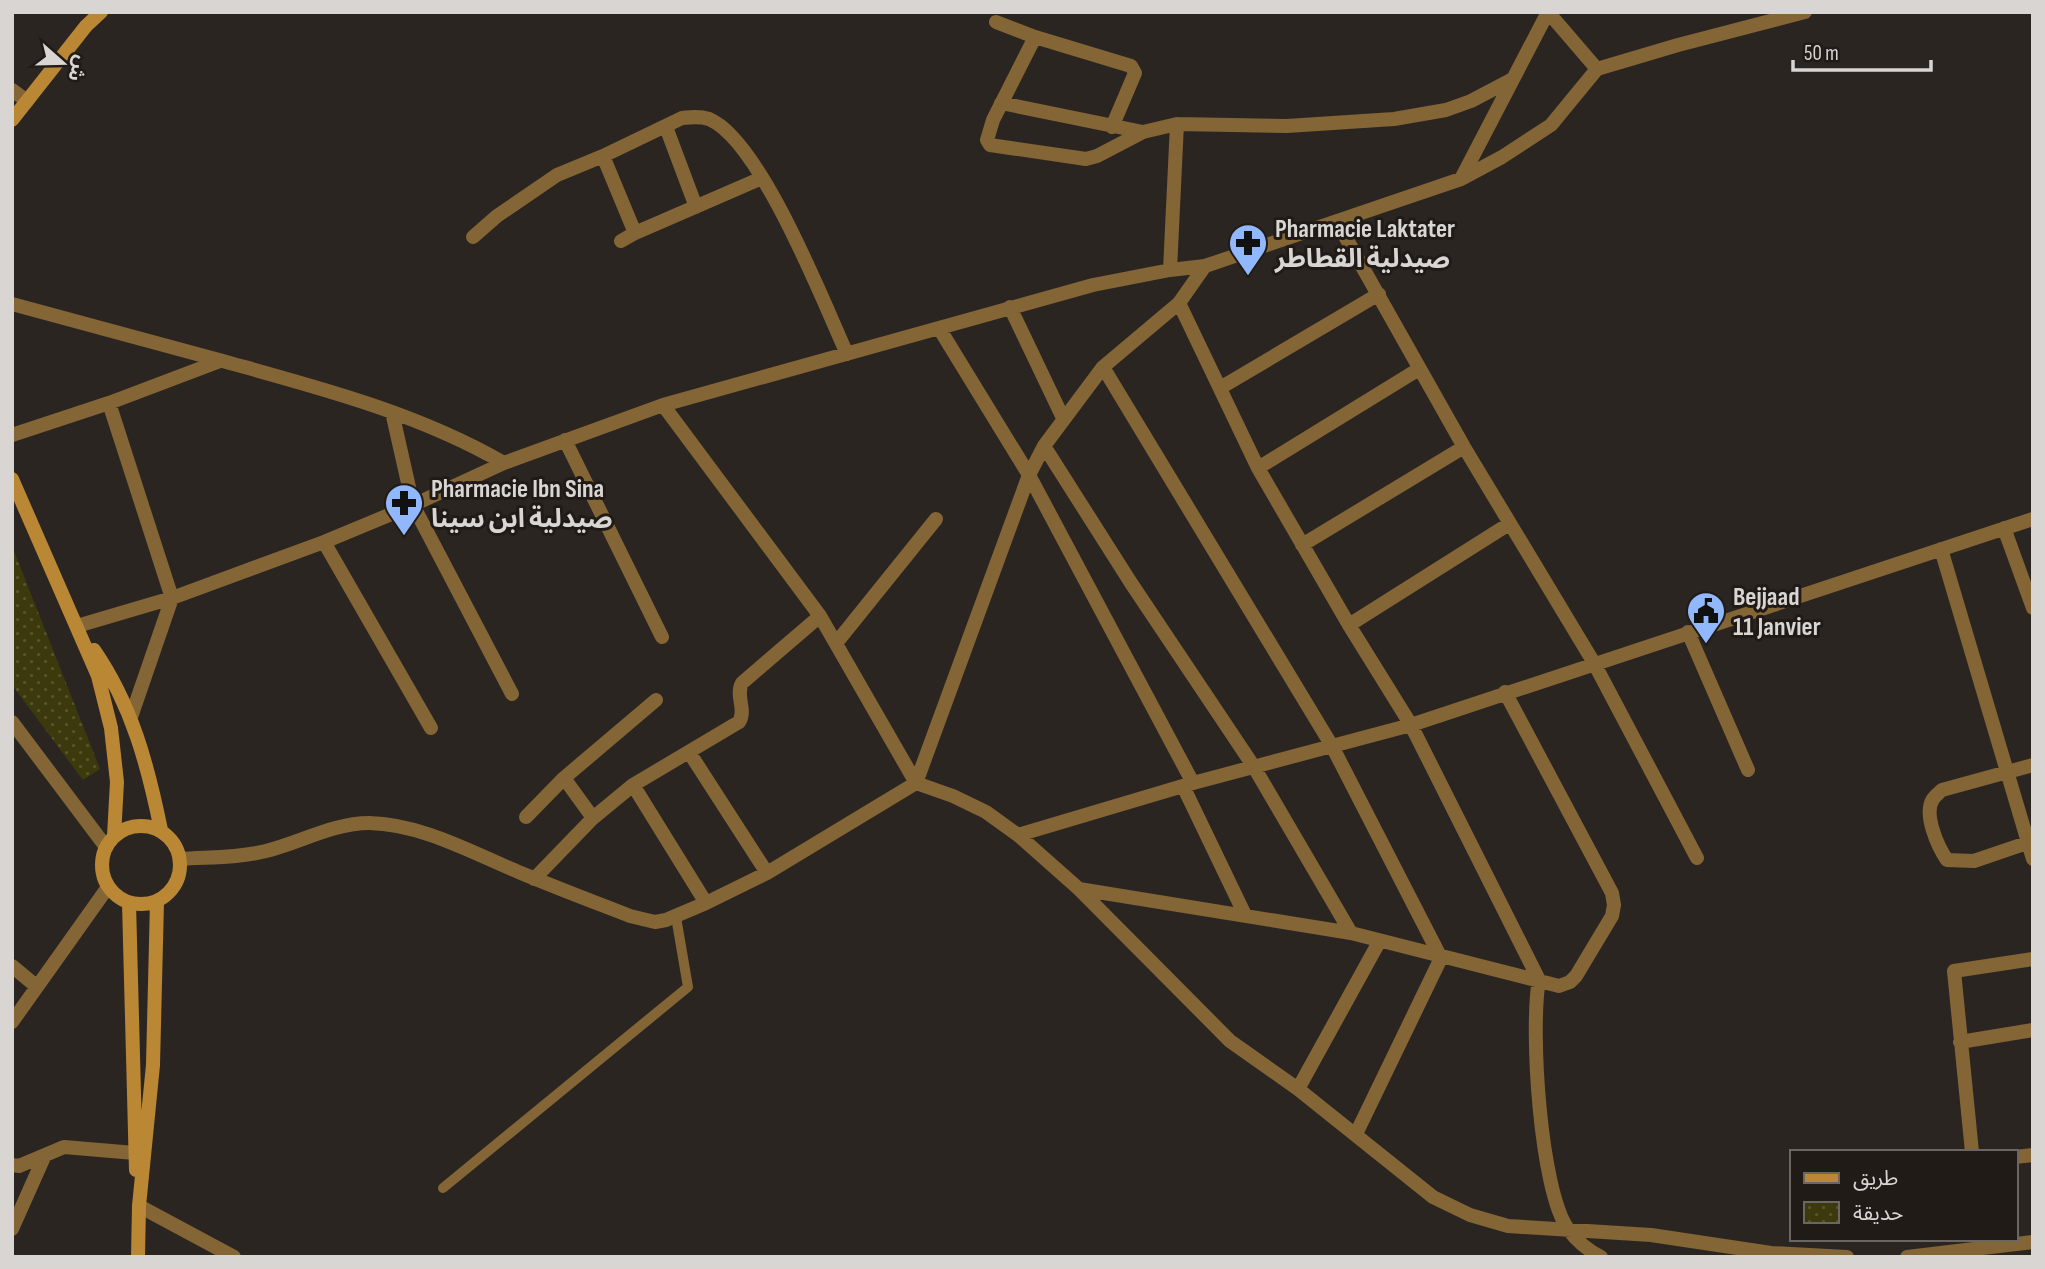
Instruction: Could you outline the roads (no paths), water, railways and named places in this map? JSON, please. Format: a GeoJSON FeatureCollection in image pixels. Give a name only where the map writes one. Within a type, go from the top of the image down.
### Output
{"type":"FeatureCollection","features":[{"type":"Feature","properties":{"kind":"main road"},"geometry":{"type":"LineString","coordinates":[[12,120],[87,19],[101,12]]}},
{"type":"Feature","properties":{"kind":"main road"},"geometry":{"type":"LineString","coordinates":[[12,479],[98,676],[111,728],[117,782],[110,841],[102,867],[108,887],[117,897],[129,903],[143,905],[157,902],[171,892],[180,877],[181,859],[174,843],[161,831],[146,825],[129,827],[110,841]]}},
{"type":"Feature","properties":{"kind":"main road"},"geometry":{"type":"LineString","coordinates":[[77,626],[107,669],[131,717],[145,755],[161,831]]}},
{"type":"Feature","properties":{"kind":"main road"},"geometry":{"type":"LineString","coordinates":[[138,1257],[139,1206],[153,1065],[157,902]]}},
{"type":"Feature","properties":{"kind":"main road"},"geometry":{"type":"LineString","coordinates":[[129,903],[135,1153],[139,1206]]}},
{"type":"Feature","properties":{"kind":"street"},"geometry":{"type":"LineString","coordinates":[[1461,179],[1548,12],[1597,69]]}},
{"type":"Feature","properties":{"kind":"street"},"geometry":{"type":"LineString","coordinates":[[77,626],[172,598],[324,542],[504,464],[663,405],[1093,285],[1205,266],[1461,179],[1502,157],[1550,125],[1597,69],[1805,12]]}},
{"type":"Feature","properties":{"kind":"street"},"geometry":{"type":"LineString","coordinates":[[996,22],[1035,37],[1122,62],[1135,69],[1112,127]]}},
{"type":"Feature","properties":{"kind":"street"},"geometry":{"type":"LineString","coordinates":[[1035,37],[1001,103],[987,140],[990,145],[1086,159],[1143,132],[1177,124],[1287,126],[1394,119],[1446,110],[1471,101],[1511,80]]}},
{"type":"Feature","properties":{"kind":"street"},"geometry":{"type":"LineString","coordinates":[[12,90],[27,101]]}},
{"type":"Feature","properties":{"kind":"street"},"geometry":{"type":"LineString","coordinates":[[1001,103],[1143,132]]}},
{"type":"Feature","properties":{"kind":"street"},"geometry":{"type":"LineString","coordinates":[[473,237],[497,216],[557,175],[682,118],[693,116],[708,119],[720,126],[741,147],[762,178],[788,225],[847,354]]}},
{"type":"Feature","properties":{"kind":"street"},"geometry":{"type":"LineString","coordinates":[[1170,270],[1177,124]]}},
{"type":"Feature","properties":{"kind":"street"},"geometry":{"type":"LineString","coordinates":[[666,127],[696,207]]}},
{"type":"Feature","properties":{"kind":"street"},"geometry":{"type":"LineString","coordinates":[[603,156],[635,233]]}},
{"type":"Feature","properties":{"kind":"street"},"geometry":{"type":"LineString","coordinates":[[621,241],[762,178]]}},
{"type":"Feature","properties":{"kind":"street"},"geometry":{"type":"LineString","coordinates":[[1337,222],[1464,447],[1594,663],[1697,858]]}},
{"type":"Feature","properties":{"kind":"street"},"geometry":{"type":"LineString","coordinates":[[181,859],[265,852],[336,828],[366,823],[403,827],[441,839],[630,916],[655,922],[676,917],[767,873],[916,783],[1029,475],[1044,446],[1103,368],[1179,303],[1205,266]]}},
{"type":"Feature","properties":{"kind":"street"},"geometry":{"type":"LineString","coordinates":[[1220,388],[1379,294]]}},
{"type":"Feature","properties":{"kind":"street"},"geometry":{"type":"LineString","coordinates":[[1179,303],[1258,468],[1349,625],[1412,724],[1539,980],[1534,1002],[1540,1110],[1549,1169],[1568,1228],[1591,1252],[1601,1257]]}},
{"type":"Feature","properties":{"kind":"street"},"geometry":{"type":"LineString","coordinates":[[12,304],[306,384],[392,412],[467,442],[504,464]]}},
{"type":"Feature","properties":{"kind":"street"},"geometry":{"type":"LineString","coordinates":[[1010,307],[1063,418]]}},
{"type":"Feature","properties":{"kind":"street"},"geometry":{"type":"LineString","coordinates":[[939,328],[1029,475],[1188,784],[1245,915]]}},
{"type":"Feature","properties":{"kind":"street"},"geometry":{"type":"LineString","coordinates":[[12,436],[109,403],[220,360]]}},
{"type":"Feature","properties":{"kind":"street"},"geometry":{"type":"LineString","coordinates":[[1103,368],[1332,746],[1441,958]]}},
{"type":"Feature","properties":{"kind":"street"},"geometry":{"type":"LineString","coordinates":[[1258,468],[1419,369]]}},
{"type":"Feature","properties":{"kind":"street"},"geometry":{"type":"LineString","coordinates":[[109,403],[172,598],[131,717]]}},
{"type":"Feature","properties":{"kind":"street"},"geometry":{"type":"LineString","coordinates":[[663,405],[820,616],[916,783],[953,796],[986,812],[1018,835],[1079,889],[1230,1041],[1298,1089],[1433,1197],[1470,1215],[1508,1226],[1651,1235],[1771,1255],[1847,1257]]}},
{"type":"Feature","properties":{"kind":"street"},"geometry":{"type":"LineString","coordinates":[[392,412],[413,505],[512,694]]}},
{"type":"Feature","properties":{"kind":"street"},"geometry":{"type":"LineString","coordinates":[[565,440],[662,637]]}},
{"type":"Feature","properties":{"kind":"street"},"geometry":{"type":"LineString","coordinates":[[1044,446],[1254,766],[1351,933]]}},
{"type":"Feature","properties":{"kind":"street"},"geometry":{"type":"LineString","coordinates":[[1302,545],[1464,447]]}},
{"type":"Feature","properties":{"kind":"street"},"geometry":{"type":"LineString","coordinates":[[837,642],[936,519]]}},
{"type":"Feature","properties":{"kind":"street"},"geometry":{"type":"LineString","coordinates":[[1018,835],[1188,784],[1412,724],[2033,519]]}},
{"type":"Feature","properties":{"kind":"street"},"geometry":{"type":"LineString","coordinates":[[1349,625],[1509,524]]}},
{"type":"Feature","properties":{"kind":"street"},"geometry":{"type":"LineString","coordinates":[[2004,528],[2033,608]]}},
{"type":"Feature","properties":{"kind":"street"},"geometry":{"type":"LineString","coordinates":[[324,542],[431,728]]}},
{"type":"Feature","properties":{"kind":"street"},"geometry":{"type":"LineString","coordinates":[[1941,549],[2033,859]]}},
{"type":"Feature","properties":{"kind":"street"},"geometry":{"type":"LineString","coordinates":[[534,879],[593,818],[633,785],[739,722],[743,715],[739,694],[742,683],[820,616]]}},
{"type":"Feature","properties":{"kind":"street"},"geometry":{"type":"LineString","coordinates":[[1688,632],[1748,770]]}},
{"type":"Feature","properties":{"kind":"street"},"geometry":{"type":"LineString","coordinates":[[1079,889],[1351,933],[1559,986],[1570,982],[1612,916],[1612,893],[1505,692]]}},
{"type":"Feature","properties":{"kind":"street"},"geometry":{"type":"LineString","coordinates":[[526,817],[564,778],[656,700]]}},
{"type":"Feature","properties":{"kind":"street"},"geometry":{"type":"LineString","coordinates":[[12,722],[110,841]]}},
{"type":"Feature","properties":{"kind":"street"},"geometry":{"type":"LineString","coordinates":[[690,752],[767,873]]}},
{"type":"Feature","properties":{"kind":"street"},"geometry":{"type":"LineString","coordinates":[[2030,842],[1973,861],[1947,860],[1932,825],[1930,811],[1932,800],[1942,790],[2033,765]]}},
{"type":"Feature","properties":{"kind":"street"},"geometry":{"type":"LineString","coordinates":[[564,778],[593,818]]}},
{"type":"Feature","properties":{"kind":"street"},"geometry":{"type":"LineString","coordinates":[[633,785],[706,903]]}},
{"type":"Feature","properties":{"kind":"street"},"geometry":{"type":"LineString","coordinates":[[12,1022],[108,887]]}},
{"type":"Feature","properties":{"kind":"street"},"geometry":{"type":"LineString","coordinates":[[1298,1089],[1379,942]]}},
{"type":"Feature","properties":{"kind":"street"},"geometry":{"type":"LineString","coordinates":[[1356,1134],[1441,958]]}},
{"type":"Feature","properties":{"kind":"street"},"geometry":{"type":"LineString","coordinates":[[1972,1150],[1954,971],[2033,959]]}},
{"type":"Feature","properties":{"kind":"street"},"geometry":{"type":"LineString","coordinates":[[12,966],[36,986]]}},
{"type":"Feature","properties":{"kind":"street"},"geometry":{"type":"LineString","coordinates":[[1960,1042],[2033,1030]]}},
{"type":"Feature","properties":{"kind":"street"},"geometry":{"type":"LineString","coordinates":[[12,1165],[19,1166],[64,1147],[135,1153]]}},
{"type":"Feature","properties":{"kind":"street"},"geometry":{"type":"LineString","coordinates":[[12,1230],[45,1155]]}},
{"type":"Feature","properties":{"kind":"street"},"geometry":{"type":"LineString","coordinates":[[139,1206],[234,1257]]}},
{"type":"Feature","properties":{"kind":"street"},"geometry":{"type":"LineString","coordinates":[[1907,1257],[2033,1241]]}},
{"type":"Feature","properties":{"kind":"lane"},"geometry":{"type":"LineString","coordinates":[[443,1188],[688,987],[676,917]]}},
{"type":"Feature","properties":{"kind":"place","name":"Pharmacie Laktater صيدلية القطاطر"},"geometry":{"type":"Point","coordinates":[1248,277]}},
{"type":"Feature","properties":{"kind":"place","name":"Pharmacie Ibn Sina صيدلية ابن سينا"},"geometry":{"type":"Point","coordinates":[404,537]}},
{"type":"Feature","properties":{"kind":"place","name":"Bejjaad 11 Janvier"},"geometry":{"type":"Point","coordinates":[1706,645]}}]}
